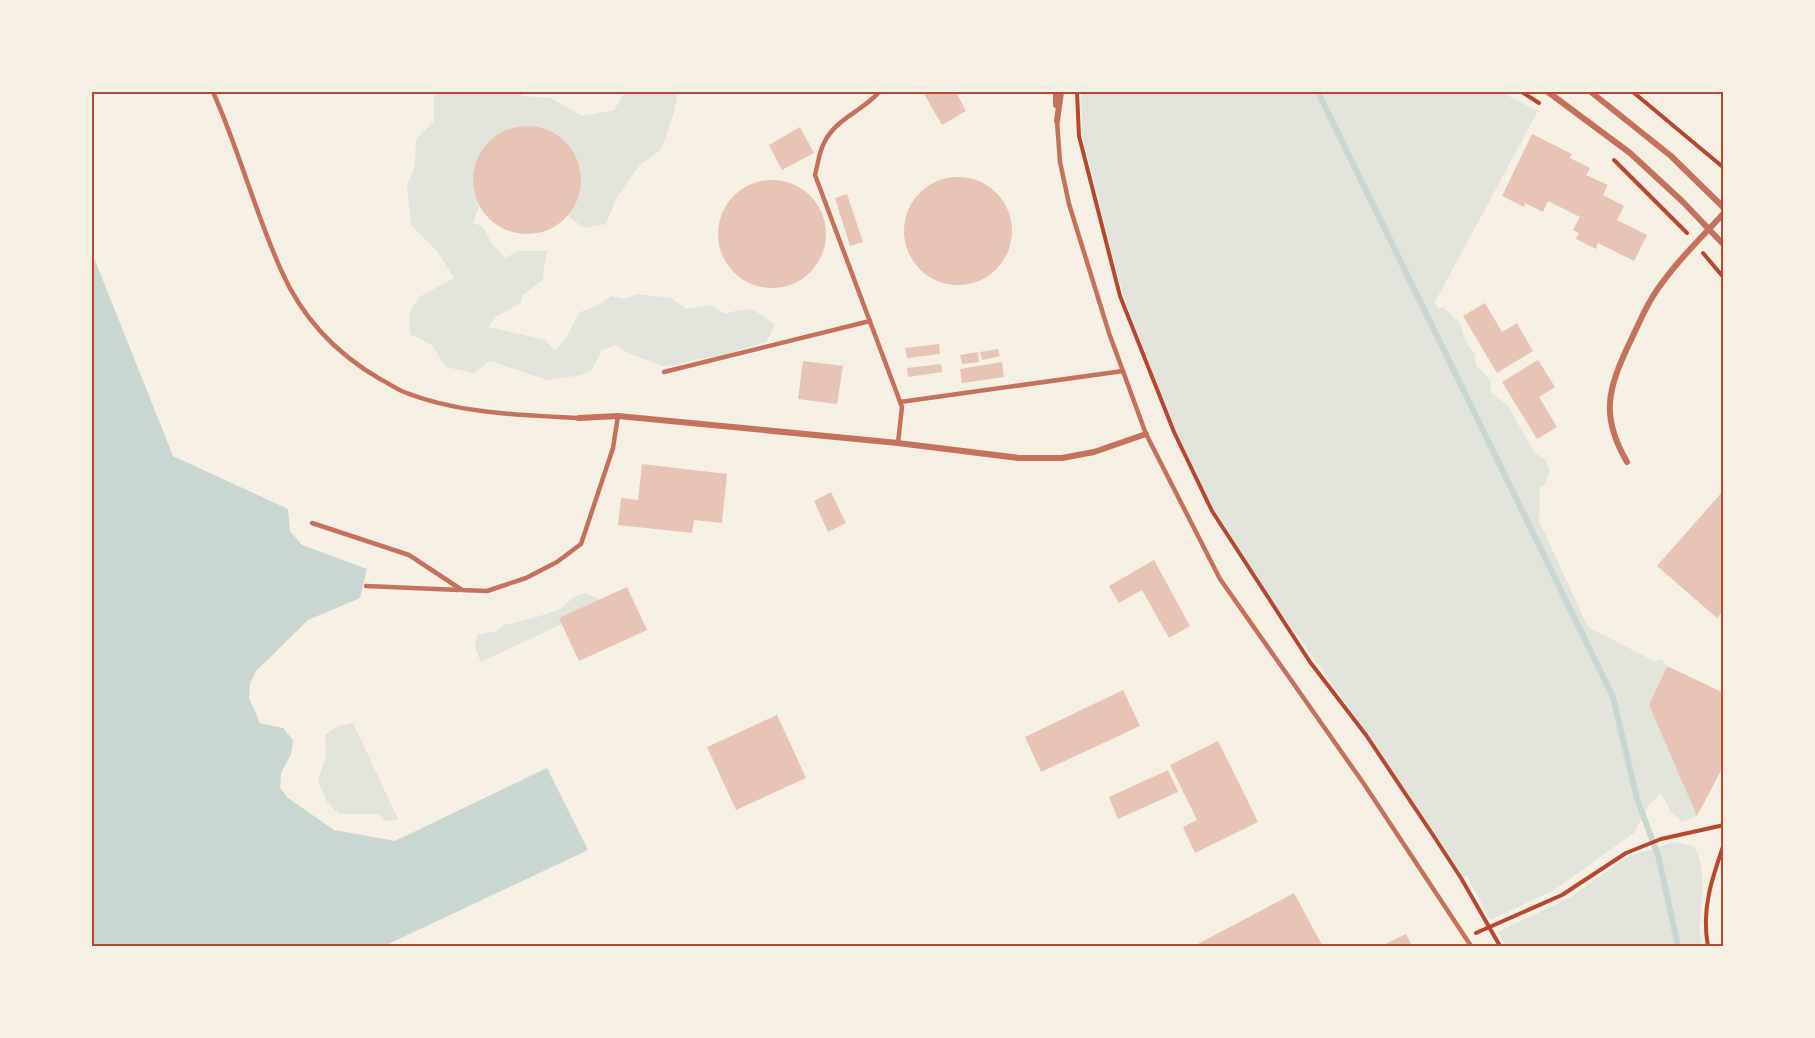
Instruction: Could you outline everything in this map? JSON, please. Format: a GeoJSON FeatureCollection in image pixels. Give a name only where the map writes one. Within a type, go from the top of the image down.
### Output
{"type":"FeatureCollection","features":[{"type":"Feature","properties":{"kind":"street"},"geometry":{"type":"LineString","coordinates":[[1056,92],[1057,121]]}},
{"type":"Feature","properties":{"kind":"street"},"geometry":{"type":"LineString","coordinates":[[1057,121],[1061,92]]}},
{"type":"Feature","properties":{"kind":"street"},"geometry":{"type":"LineString","coordinates":[[1548,92],[1630,153],[1724,245]]}},
{"type":"Feature","properties":{"kind":"street"},"geometry":{"type":"LineString","coordinates":[[1591,92],[1671,156],[1724,208]]}},
{"type":"Feature","properties":{"kind":"street"},"geometry":{"type":"LineString","coordinates":[[1627,462],[1612,428],[1610,393],[1612,382],[1652,297],[1679,261],[1724,213]]}},
{"type":"Feature","properties":{"kind":"street"},"geometry":{"type":"LineString","coordinates":[[579,418],[618,416],[898,443],[1019,458],[1062,458],[1094,452],[1146,434]]}},
{"type":"Feature","properties":{"kind":"lane"},"geometry":{"type":"LineString","coordinates":[[213,92],[285,279],[294,297],[317,330],[341,354],[404,392],[442,403],[501,413],[579,418]]}},
{"type":"Feature","properties":{"kind":"lane"},"geometry":{"type":"LineString","coordinates":[[879,92],[870,102],[841,121],[833,130],[824,142],[815,175],[900,402],[902,416],[898,443]]}},
{"type":"Feature","properties":{"kind":"lane"},"geometry":{"type":"LineString","coordinates":[[1057,121],[1060,162],[1069,204],[1109,333],[1146,434],[1220,579],[1364,784],[1471,946]]}},
{"type":"Feature","properties":{"kind":"lane"},"geometry":{"type":"LineString","coordinates":[[664,372],[870,321]]}},
{"type":"Feature","properties":{"kind":"lane"},"geometry":{"type":"LineString","coordinates":[[900,402],[1123,371]]}},
{"type":"Feature","properties":{"kind":"lane"},"geometry":{"type":"LineString","coordinates":[[366,586],[487,591],[526,579],[557,561],[581,544],[613,448],[618,416]]}},
{"type":"Feature","properties":{"kind":"lane"},"geometry":{"type":"LineString","coordinates":[[312,523],[409,555],[462,590]]}},
{"type":"Feature","properties":{"kind":"path"},"geometry":{"type":"LineString","coordinates":[[1077,92],[1079,136],[1120,296],[1174,432],[1212,510],[1310,662],[1366,735],[1433,835],[1500,946]]}},
{"type":"Feature","properties":{"kind":"path"},"geometry":{"type":"LineString","coordinates":[[1522,92],[1542,105]]}},
{"type":"Feature","properties":{"kind":"path"},"geometry":{"type":"LineString","coordinates":[[1633,92],[1724,168]]}},
{"type":"Feature","properties":{"kind":"path"},"geometry":{"type":"LineString","coordinates":[[1611,156],[1688,234]]}},
{"type":"Feature","properties":{"kind":"path"},"geometry":{"type":"LineString","coordinates":[[1702,252],[1724,278]]}},
{"type":"Feature","properties":{"kind":"path"},"geometry":{"type":"LineString","coordinates":[[1466,939],[1562,895],[1626,853],[1661,840],[1724,825]]}},
{"type":"Feature","properties":{"kind":"path"},"geometry":{"type":"LineString","coordinates":[[1708,946],[1706,936],[1708,889],[1724,844]]}},
{"type":"Feature","properties":{"kind":"shaded area"},"geometry":{"type":"Polygon","coordinates":[[[438,92],[520,92],[522,96],[551,98],[582,116],[614,110],[625,92],[678,92],[674,113],[661,150],[639,166],[617,197],[606,224],[584,228],[568,216],[580,191],[581,171],[572,151],[556,136],[536,127],[525,126],[504,132],[487,145],[476,164],[474,174],[473,188],[479,207],[473,223],[482,226],[492,244],[506,258],[517,251],[548,251],[543,280],[523,295],[521,303],[497,316],[488,327],[545,340],[555,350],[564,341],[580,312],[597,306],[611,296],[624,299],[637,294],[671,298],[687,309],[710,305],[726,314],[741,310],[752,311],[775,325],[766,342],[717,357],[663,366],[630,354],[615,345],[602,350],[592,370],[582,375],[547,380],[490,361],[474,373],[446,367],[432,345],[410,334],[409,314],[419,297],[454,278],[437,251],[411,225],[407,185],[415,166],[416,140],[434,121],[434,97],[438,92]]]}},
{"type":"Feature","properties":{"kind":"shaded area"},"geometry":{"type":"Polygon","coordinates":[[[1082,92],[1501,92],[1538,111],[1435,302],[1438,309],[1443,307],[1461,324],[1465,341],[1475,354],[1476,365],[1490,380],[1491,392],[1508,406],[1534,452],[1546,461],[1550,472],[1543,486],[1538,488],[1540,491],[1539,521],[1588,627],[1654,661],[1662,659],[1667,666],[1649,705],[1697,816],[1682,822],[1671,812],[1661,794],[1649,804],[1634,833],[1554,890],[1490,920],[1467,876],[1464,877],[1369,735],[1267,593],[1214,509],[1176,431],[1123,295],[1082,134],[1082,92]]]}},
{"type":"Feature","properties":{"kind":"shaded area"},"geometry":{"type":"Polygon","coordinates":[[[92,253],[173,456],[288,509],[290,531],[302,545],[367,569],[360,598],[308,620],[256,671],[250,684],[249,698],[260,723],[283,728],[293,740],[291,754],[281,773],[280,788],[288,798],[334,830],[395,841],[547,768],[588,850],[384,946],[92,946],[92,253]]]}},
{"type":"Feature","properties":{"kind":"shaded area"},"geometry":{"type":"Polygon","coordinates":[[[586,593],[601,600],[562,624],[481,662],[475,647],[477,635],[497,631],[504,625],[560,609],[575,596],[586,593]]]}},
{"type":"Feature","properties":{"kind":"shaded area"},"geometry":{"type":"Polygon","coordinates":[[[353,723],[398,819],[385,821],[378,814],[339,814],[327,802],[318,781],[326,756],[325,735],[338,726],[353,723]]]}},
{"type":"Feature","properties":{"kind":"shaded area"},"geometry":{"type":"Polygon","coordinates":[[[1674,842],[1694,846],[1699,860],[1703,885],[1700,921],[1702,946],[1506,946],[1498,932],[1569,898],[1627,857],[1674,842]]]}},
{"type":"Feature","properties":{"kind":"building"},"geometry":{"type":"Polygon","coordinates":[[[923,92],[956,92],[966,111],[942,125],[923,92]]]}},
{"type":"Feature","properties":{"kind":"building"},"geometry":{"type":"Polygon","coordinates":[[[527,126],[548,130],[565,142],[577,159],[581,180],[577,201],[565,218],[548,230],[527,234],[506,230],[489,218],[477,201],[473,180],[477,159],[489,142],[506,130],[527,126]]]}},
{"type":"Feature","properties":{"kind":"building"},"geometry":{"type":"Polygon","coordinates":[[[800,127],[814,153],[782,170],[769,145],[800,127]]]}},
{"type":"Feature","properties":{"kind":"building"},"geometry":{"type":"Polygon","coordinates":[[[1532,134],[1572,154],[1570,158],[1590,168],[1586,175],[1608,185],[1603,195],[1624,206],[1617,220],[1647,235],[1634,261],[1598,243],[1596,249],[1576,239],[1579,233],[1573,230],[1580,217],[1548,201],[1543,212],[1525,203],[1524,207],[1502,196],[1532,134]]]}},
{"type":"Feature","properties":{"kind":"building"},"geometry":{"type":"Polygon","coordinates":[[[958,177],[979,181],[996,193],[1008,210],[1012,231],[1008,252],[996,269],[979,281],[958,285],[937,281],[920,269],[908,252],[904,231],[908,210],[920,193],[937,181],[958,177]]]}},
{"type":"Feature","properties":{"kind":"building"},"geometry":{"type":"Polygon","coordinates":[[[772,180],[793,184],[810,196],[822,213],[826,234],[822,255],[810,272],[793,284],[772,288],[751,284],[734,272],[722,255],[718,234],[722,213],[734,196],[751,184],[772,180]]]}},
{"type":"Feature","properties":{"kind":"building"},"geometry":{"type":"Polygon","coordinates":[[[847,194],[863,242],[850,246],[835,198],[847,194]]]}},
{"type":"Feature","properties":{"kind":"building"},"geometry":{"type":"Polygon","coordinates":[[[1485,303],[1502,332],[1517,323],[1533,351],[1497,373],[1463,316],[1485,303]]]}},
{"type":"Feature","properties":{"kind":"building"},"geometry":{"type":"Polygon","coordinates":[[[939,344],[940,354],[907,358],[905,348],[939,344]]]}},
{"type":"Feature","properties":{"kind":"building"},"geometry":{"type":"Polygon","coordinates":[[[998,349],[1000,356],[982,360],[980,352],[998,349]]]}},
{"type":"Feature","properties":{"kind":"building"},"geometry":{"type":"Polygon","coordinates":[[[978,352],[979,362],[962,364],[960,355],[978,352]]]}},
{"type":"Feature","properties":{"kind":"building"},"geometry":{"type":"Polygon","coordinates":[[[1538,360],[1555,387],[1539,397],[1557,427],[1537,439],[1502,382],[1538,360]]]}},
{"type":"Feature","properties":{"kind":"building"},"geometry":{"type":"Polygon","coordinates":[[[803,361],[843,366],[837,404],[798,399],[803,361]]]}},
{"type":"Feature","properties":{"kind":"building"},"geometry":{"type":"Polygon","coordinates":[[[1002,362],[1004,377],[962,383],[960,369],[1002,362]]]}},
{"type":"Feature","properties":{"kind":"building"},"geometry":{"type":"Polygon","coordinates":[[[941,364],[942,372],[908,377],[907,368],[941,364]]]}},
{"type":"Feature","properties":{"kind":"building"},"geometry":{"type":"Polygon","coordinates":[[[642,464],[727,474],[722,523],[694,520],[692,533],[618,525],[621,498],[638,500],[642,464]]]}},
{"type":"Feature","properties":{"kind":"building"},"geometry":{"type":"Polygon","coordinates":[[[1724,490],[1724,610],[1717,618],[1657,566],[1724,490]]]}},
{"type":"Feature","properties":{"kind":"building"},"geometry":{"type":"Polygon","coordinates":[[[831,492],[846,523],[828,532],[814,501],[831,492]]]}},
{"type":"Feature","properties":{"kind":"building"},"geometry":{"type":"Polygon","coordinates":[[[1154,560],[1190,626],[1169,638],[1142,590],[1119,603],[1109,586],[1154,560]]]}},
{"type":"Feature","properties":{"kind":"building"},"geometry":{"type":"Polygon","coordinates":[[[627,587],[647,630],[579,661],[559,618],[627,587]]]}},
{"type":"Feature","properties":{"kind":"building"},"geometry":{"type":"Polygon","coordinates":[[[1667,666],[1724,693],[1724,765],[1697,816],[1649,705],[1667,666]]]}},
{"type":"Feature","properties":{"kind":"building"},"geometry":{"type":"Polygon","coordinates":[[[1123,690],[1140,726],[1041,772],[1025,737],[1123,690]]]}},
{"type":"Feature","properties":{"kind":"building"},"geometry":{"type":"Polygon","coordinates":[[[777,715],[806,778],[736,810],[707,747],[777,715]]]}},
{"type":"Feature","properties":{"kind":"building"},"geometry":{"type":"Polygon","coordinates":[[[1218,741],[1258,822],[1195,853],[1183,827],[1197,820],[1170,765],[1218,741]]]}},
{"type":"Feature","properties":{"kind":"building"},"geometry":{"type":"Polygon","coordinates":[[[1168,770],[1178,792],[1118,819],[1109,797],[1168,770]]]}},
{"type":"Feature","properties":{"kind":"building"},"geometry":{"type":"Polygon","coordinates":[[[1294,893],[1322,945],[1194,946],[1294,893]]]}},
{"type":"Feature","properties":{"kind":"building"},"geometry":{"type":"Polygon","coordinates":[[[1406,934],[1412,946],[1381,946],[1406,934]]]}},
{"type":"Feature","properties":{"kind":"waterway"},"geometry":{"type":"LineString","coordinates":[[1318,92],[1613,697],[1637,799],[1658,855],[1678,946]]}}]}
